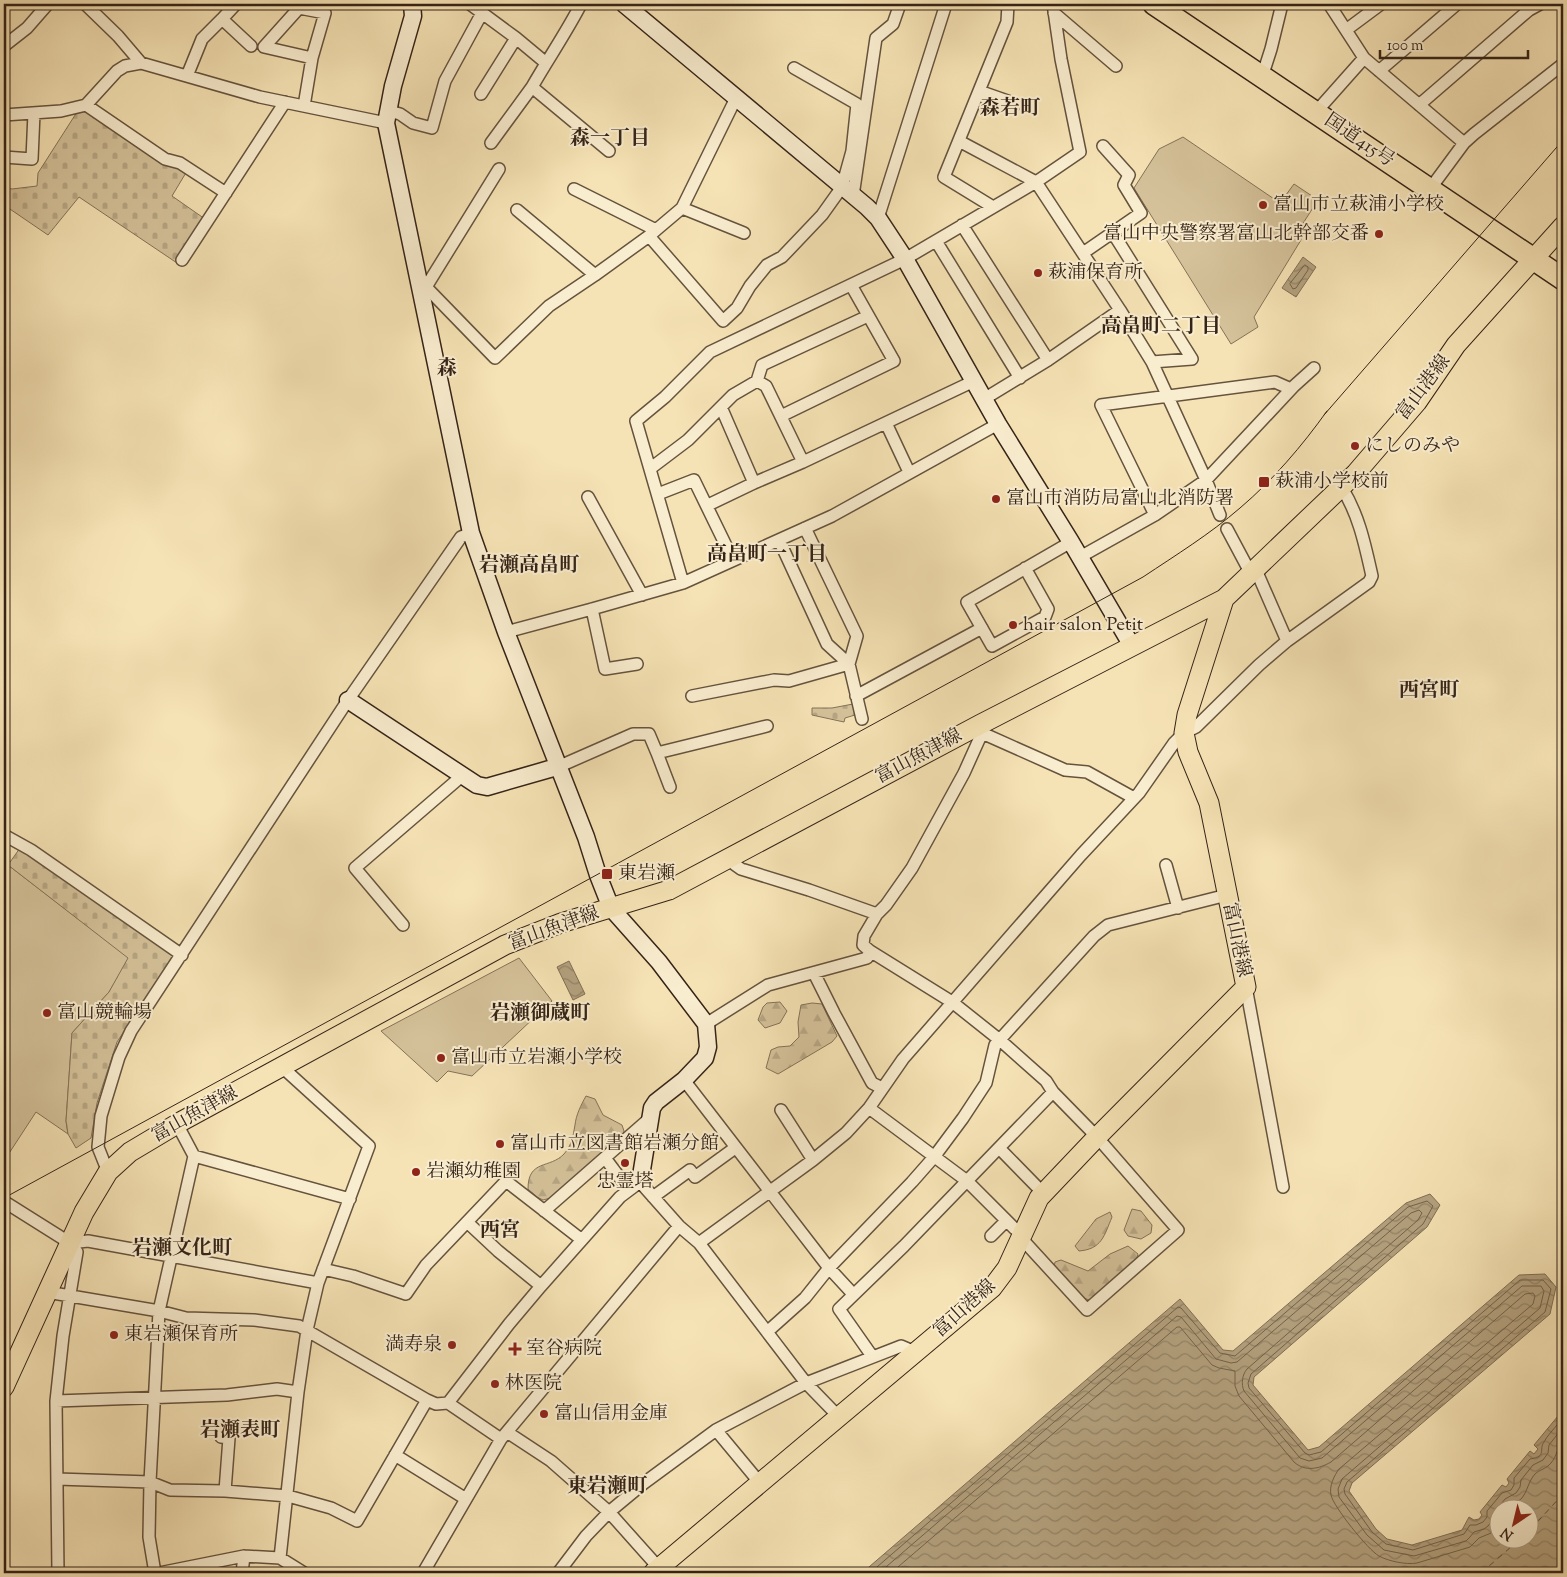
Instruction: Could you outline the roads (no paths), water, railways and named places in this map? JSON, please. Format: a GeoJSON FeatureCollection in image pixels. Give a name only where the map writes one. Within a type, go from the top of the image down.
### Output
{"type":"FeatureCollection","features":[{"type":"Feature","properties":{"kind":"highway","name":"国道415号"},"geometry":{"type":"LineString","coordinates":[[1166,6],[1319,108],[1412,163],[1433,185],[1538,255],[1563,279]]}},
{"type":"Feature","properties":{"kind":"highway","name":"国道415号"},"geometry":{"type":"LineString","coordinates":[[1538,255],[1563,264]]}},
{"type":"Feature","properties":{"kind":"main road","name":"富山港線"},"geometry":{"type":"LineString","coordinates":[[656,1571],[992,1288],[1007,1268],[1040,1198],[1097,1137],[1246,987],[1209,803],[1200,776],[1188,752],[1184,733],[1187,716],[1224,599],[1342,488],[1417,402],[1456,345],[1563,226]]}},
{"type":"Feature","properties":{"kind":"main road","name":"富山魚津線"},"geometry":{"type":"LineString","coordinates":[[4,1387],[9,1364],[47,1292],[84,1212],[108,1172],[130,1152],[177,1124],[516,940],[561,923],[669,890],[982,729],[1132,646],[1224,599]]}},
{"type":"Feature","properties":{"kind":"street"},"geometry":{"type":"LineString","coordinates":[[4,46],[27,28],[48,4]]}},
{"type":"Feature","properties":{"kind":"street"},"geometry":{"type":"LineString","coordinates":[[85,4],[118,36],[141,63]]}},
{"type":"Feature","properties":{"kind":"street"},"geometry":{"type":"LineString","coordinates":[[187,76],[202,39],[236,4]]}},
{"type":"Feature","properties":{"kind":"street"},"geometry":{"type":"LineString","coordinates":[[470,4],[546,63]]}},
{"type":"Feature","properties":{"kind":"street"},"geometry":{"type":"LineString","coordinates":[[491,143],[532,87],[581,4]]}},
{"type":"Feature","properties":{"kind":"street"},"geometry":{"type":"LineString","coordinates":[[574,189],[653,233],[723,321],[737,308],[750,286],[767,265],[782,256],[848,191],[876,38],[894,24],[900,4]]}},
{"type":"Feature","properties":{"kind":"street"},"geometry":{"type":"LineString","coordinates":[[878,218],[946,4]]}},
{"type":"Feature","properties":{"kind":"street"},"geometry":{"type":"LineString","coordinates":[[993,207],[944,177],[1007,22],[1008,4]]}},
{"type":"Feature","properties":{"kind":"street"},"geometry":{"type":"LineString","coordinates":[[1264,70],[1282,4]]}},
{"type":"Feature","properties":{"kind":"street"},"geometry":{"type":"LineString","coordinates":[[1328,4],[1364,58],[1464,144]]}},
{"type":"Feature","properties":{"kind":"street"},"geometry":{"type":"LineString","coordinates":[[1346,30],[1380,4]]}},
{"type":"Feature","properties":{"kind":"street"},"geometry":{"type":"LineString","coordinates":[[1379,71],[1457,4]]}},
{"type":"Feature","properties":{"kind":"street"},"geometry":{"type":"LineString","coordinates":[[1419,105],[1527,7],[1540,4]]}},
{"type":"Feature","properties":{"kind":"street"},"geometry":{"type":"LineString","coordinates":[[633,7],[736,98],[878,218],[904,259],[998,424],[1080,556],[1132,646]]}},
{"type":"Feature","properties":{"kind":"street"},"geometry":{"type":"LineString","coordinates":[[304,106],[312,58],[326,8],[299,8],[264,47],[312,58]]}},
{"type":"Feature","properties":{"kind":"street"},"geometry":{"type":"LineString","coordinates":[[415,8],[394,86],[388,117],[471,533],[506,632],[560,766],[611,908],[659,962],[706,1024],[708,1047],[705,1058],[684,1080],[656,1102],[652,1108],[635,1186],[620,1197],[541,1286],[448,1403]]}},
{"type":"Feature","properties":{"kind":"street"},"geometry":{"type":"LineString","coordinates":[[1053,8],[1116,66]]}},
{"type":"Feature","properties":{"kind":"street"},"geometry":{"type":"LineString","coordinates":[[683,583],[636,421],[665,397],[710,352],[904,259],[1036,182],[1080,152],[1061,59],[1053,8]]}},
{"type":"Feature","properties":{"kind":"street"},"geometry":{"type":"LineString","coordinates":[[4,115],[60,111],[86,105],[117,71],[125,66],[141,63],[260,97],[304,106],[388,117],[400,114],[413,123],[432,128],[445,81],[482,13]]}},
{"type":"Feature","properties":{"kind":"street"},"geometry":{"type":"LineString","coordinates":[[222,19],[251,46]]}},
{"type":"Feature","properties":{"kind":"street"},"geometry":{"type":"LineString","coordinates":[[481,94],[516,38]]}},
{"type":"Feature","properties":{"kind":"street"},"geometry":{"type":"LineString","coordinates":[[1319,108],[1364,58]]}},
{"type":"Feature","properties":{"kind":"street"},"geometry":{"type":"LineString","coordinates":[[1433,185],[1464,144],[1474,134],[1563,64]]}},
{"type":"Feature","properties":{"kind":"street"},"geometry":{"type":"LineString","coordinates":[[794,68],[857,104],[848,191]]}},
{"type":"Feature","properties":{"kind":"street"},"geometry":{"type":"LineString","coordinates":[[532,87],[609,151]]}},
{"type":"Feature","properties":{"kind":"street"},"geometry":{"type":"LineString","coordinates":[[979,91],[1016,104]]}},
{"type":"Feature","properties":{"kind":"street"},"geometry":{"type":"LineString","coordinates":[[423,287],[495,358],[550,306],[653,233],[682,208],[736,98]]}},
{"type":"Feature","properties":{"kind":"street"},"geometry":{"type":"LineString","coordinates":[[182,260],[285,102]]}},
{"type":"Feature","properties":{"kind":"street"},"geometry":{"type":"LineString","coordinates":[[86,105],[166,160],[180,163],[226,193]]}},
{"type":"Feature","properties":{"kind":"street"},"geometry":{"type":"LineString","coordinates":[[4,157],[32,159],[34,113]]}},
{"type":"Feature","properties":{"kind":"street"},"geometry":{"type":"LineString","coordinates":[[958,141],[1036,182],[1152,362],[1220,515]]}},
{"type":"Feature","properties":{"kind":"street"},"geometry":{"type":"LineString","coordinates":[[1083,253],[1141,213],[1124,185],[1129,175],[1103,146]]}},
{"type":"Feature","properties":{"kind":"street"},"geometry":{"type":"LineString","coordinates":[[423,287],[499,169]]}},
{"type":"Feature","properties":{"kind":"street"},"geometry":{"type":"LineString","coordinates":[[682,208],[744,233]]}},
{"type":"Feature","properties":{"kind":"street"},"geometry":{"type":"LineString","coordinates":[[517,210],[595,275]]}},
{"type":"Feature","properties":{"kind":"street"},"geometry":{"type":"LineString","coordinates":[[962,225],[1048,360]]}},
{"type":"Feature","properties":{"kind":"street"},"geometry":{"type":"LineString","coordinates":[[1113,233],[1192,359],[1152,362]]}},
{"type":"Feature","properties":{"kind":"street"},"geometry":{"type":"LineString","coordinates":[[936,241],[1020,378]]}},
{"type":"Feature","properties":{"kind":"street"},"geometry":{"type":"LineString","coordinates":[[781,416],[894,361],[852,284]]}},
{"type":"Feature","properties":{"kind":"street"},"geometry":{"type":"LineString","coordinates":[[984,399],[1048,360],[1120,310]]}},
{"type":"Feature","properties":{"kind":"street"},"geometry":{"type":"LineString","coordinates":[[651,468],[688,440],[733,395],[758,381],[762,365],[868,316]]}},
{"type":"Feature","properties":{"kind":"street"},"geometry":{"type":"LineString","coordinates":[[1080,556],[1155,515],[1206,480],[1291,389],[1314,368]]}},
{"type":"Feature","properties":{"kind":"street"},"geometry":{"type":"LineString","coordinates":[[758,381],[766,386],[803,462]]}},
{"type":"Feature","properties":{"kind":"street"},"geometry":{"type":"LineString","coordinates":[[708,505],[974,382]]}},
{"type":"Feature","properties":{"kind":"street"},"geometry":{"type":"LineString","coordinates":[[1155,515],[1101,405],[1168,398],[1275,382],[1291,389]]}},
{"type":"Feature","properties":{"kind":"street"},"geometry":{"type":"LineString","coordinates":[[721,408],[754,483]]}},
{"type":"Feature","properties":{"kind":"street"},"geometry":{"type":"LineString","coordinates":[[886,424],[908,472]]}},
{"type":"Feature","properties":{"kind":"street"},"geometry":{"type":"LineString","coordinates":[[506,632],[642,596],[683,583],[832,516],[908,472],[998,424]]}},
{"type":"Feature","properties":{"kind":"street"},"geometry":{"type":"LineString","coordinates":[[658,494],[694,480],[708,505],[733,560]]}},
{"type":"Feature","properties":{"kind":"street"},"geometry":{"type":"LineString","coordinates":[[699,1243],[813,1160],[846,1133],[869,1108],[903,1059],[952,1002],[1081,854],[1134,798],[1174,743],[1184,733],[1196,727],[1259,665],[1287,641],[1369,582],[1372,576],[1358,519],[1342,488]]}},
{"type":"Feature","properties":{"kind":"street"},"geometry":{"type":"LineString","coordinates":[[588,497],[642,596]]}},
{"type":"Feature","properties":{"kind":"street"},"geometry":{"type":"LineString","coordinates":[[805,528],[856,636],[849,664],[862,719]]}},
{"type":"Feature","properties":{"kind":"street"},"geometry":{"type":"LineString","coordinates":[[1227,528],[1254,572],[1287,641]]}},
{"type":"Feature","properties":{"kind":"street"},"geometry":{"type":"LineString","coordinates":[[108,1172],[98,1147],[101,1116],[119,1057],[131,1030],[348,700],[461,537],[471,533]]}},
{"type":"Feature","properties":{"kind":"street"},"geometry":{"type":"LineString","coordinates":[[779,540],[827,644],[849,664]]}},
{"type":"Feature","properties":{"kind":"street"},"geometry":{"type":"LineString","coordinates":[[1025,568],[1048,609],[1045,617],[992,646],[967,602],[1025,568],[1071,542]]}},
{"type":"Feature","properties":{"kind":"street"},"geometry":{"type":"LineString","coordinates":[[592,609],[605,669],[637,664]]}},
{"type":"Feature","properties":{"kind":"street"},"geometry":{"type":"LineString","coordinates":[[856,696],[982,628]]}},
{"type":"Feature","properties":{"kind":"street"},"geometry":{"type":"LineString","coordinates":[[692,696],[774,680],[789,681],[849,664]]}},
{"type":"Feature","properties":{"kind":"street"},"geometry":{"type":"LineString","coordinates":[[348,700],[477,785],[487,787],[560,766],[633,734],[649,734],[670,787]]}},
{"type":"Feature","properties":{"kind":"street"},"geometry":{"type":"LineString","coordinates":[[657,753],[767,726]]}},
{"type":"Feature","properties":{"kind":"street"},"geometry":{"type":"LineString","coordinates":[[869,1108],[967,1181],[1023,1237],[1086,1310],[1178,1230],[1097,1137],[1053,1092],[1046,1081],[1001,1041],[952,1002],[863,945],[864,936],[877,914],[886,905],[912,868],[964,773],[982,729],[1064,770],[1087,772],[1134,798]]}},
{"type":"Feature","properties":{"kind":"street"},"geometry":{"type":"LineString","coordinates":[[404,925],[355,868],[463,775]]}},
{"type":"Feature","properties":{"kind":"street"},"geometry":{"type":"LineString","coordinates":[[4,835],[30,850],[182,955]]}},
{"type":"Feature","properties":{"kind":"street"},"geometry":{"type":"LineString","coordinates":[[727,860],[741,869],[877,914]]}},
{"type":"Feature","properties":{"kind":"street"},"geometry":{"type":"LineString","coordinates":[[1166,864],[1178,908]]}},
{"type":"Feature","properties":{"kind":"street"},"geometry":{"type":"LineString","coordinates":[[766,1332],[805,1298],[829,1268],[934,1157],[986,1083],[995,1046],[1094,936],[1108,926],[1227,895]]}},
{"type":"Feature","properties":{"kind":"street"},"geometry":{"type":"LineString","coordinates":[[706,1024],[768,985],[867,958],[870,951]]}},
{"type":"Feature","properties":{"kind":"street"},"geometry":{"type":"LineString","coordinates":[[814,973],[872,1083],[882,1088]]}},
{"type":"Feature","properties":{"kind":"street"},"geometry":{"type":"LineString","coordinates":[[1246,987],[1283,1187]]}},
{"type":"Feature","properties":{"kind":"street"},"geometry":{"type":"LineString","coordinates":[[280,1558],[298,1392],[307,1330],[323,1269],[369,1146],[282,1067]]}},
{"type":"Feature","properties":{"kind":"street"},"geometry":{"type":"LineString","coordinates":[[684,1080],[829,1268],[853,1294]]}},
{"type":"Feature","properties":{"kind":"street"},"geometry":{"type":"LineString","coordinates":[[872,1356],[839,1309],[904,1246],[1053,1092]]}},
{"type":"Feature","properties":{"kind":"street"},"geometry":{"type":"LineString","coordinates":[[781,1110],[813,1160]]}},
{"type":"Feature","properties":{"kind":"street"},"geometry":{"type":"LineString","coordinates":[[544,1211],[649,1119]]}},
{"type":"Feature","properties":{"kind":"street"},"geometry":{"type":"LineString","coordinates":[[154,1573],[149,1537],[150,1482],[159,1311],[194,1156],[177,1124]]}},
{"type":"Feature","properties":{"kind":"street"},"geometry":{"type":"LineString","coordinates":[[653,1198],[690,1170],[695,1177],[735,1148]]}},
{"type":"Feature","properties":{"kind":"street"},"geometry":{"type":"LineString","coordinates":[[999,1148],[1044,1194]]}},
{"type":"Feature","properties":{"kind":"street"},"geometry":{"type":"LineString","coordinates":[[194,1156],[350,1200]]}},
{"type":"Feature","properties":{"kind":"street"},"geometry":{"type":"LineString","coordinates":[[605,1158],[635,1186],[653,1198],[679,1226],[699,1243],[806,1383],[838,1416]]}},
{"type":"Feature","properties":{"kind":"street"},"geometry":{"type":"LineString","coordinates":[[323,1269],[353,1276],[406,1294],[426,1266],[506,1181],[582,1240]]}},
{"type":"Feature","properties":{"kind":"street"},"geometry":{"type":"LineString","coordinates":[[4,1207],[8,1204],[70,1243],[77,1252],[63,1336],[56,1401],[58,1573]]}},
{"type":"Feature","properties":{"kind":"street"},"geometry":{"type":"LineString","coordinates":[[991,1236],[1006,1221]]}},
{"type":"Feature","properties":{"kind":"street"},"geometry":{"type":"LineString","coordinates":[[467,1222],[498,1251],[541,1286]]}},
{"type":"Feature","properties":{"kind":"street"},"geometry":{"type":"LineString","coordinates":[[423,1573],[504,1435],[679,1226]]}},
{"type":"Feature","properties":{"kind":"street"},"geometry":{"type":"LineString","coordinates":[[70,1243],[88,1241],[318,1284]]}},
{"type":"Feature","properties":{"kind":"street"},"geometry":{"type":"LineString","coordinates":[[47,1292],[159,1311],[186,1318],[254,1320],[299,1326],[427,1400],[436,1404],[448,1403],[551,1462],[608,1512],[656,1571]]}},
{"type":"Feature","properties":{"kind":"street"},"geometry":{"type":"LineString","coordinates":[[558,1573],[586,1536],[608,1512],[716,1430],[806,1383],[872,1356],[901,1346],[915,1352]]}},
{"type":"Feature","properties":{"kind":"street"},"geometry":{"type":"LineString","coordinates":[[56,1401],[227,1395],[277,1389],[298,1392]]}},
{"type":"Feature","properties":{"kind":"street"},"geometry":{"type":"LineString","coordinates":[[57,1479],[150,1482],[170,1490],[225,1491],[288,1496],[331,1508],[357,1521],[427,1400]]}},
{"type":"Feature","properties":{"kind":"street"},"geometry":{"type":"LineString","coordinates":[[716,1430],[760,1483]]}},
{"type":"Feature","properties":{"kind":"street"},"geometry":{"type":"LineString","coordinates":[[221,1438],[229,1438],[225,1491]]}},
{"type":"Feature","properties":{"kind":"street"},"geometry":{"type":"LineString","coordinates":[[395,1455],[466,1499]]}},
{"type":"Feature","properties":{"kind":"street"},"geometry":{"type":"LineString","coordinates":[[242,1573],[244,1556]]}},
{"type":"Feature","properties":{"kind":"street"},"geometry":{"type":"LineString","coordinates":[[159,1573],[244,1556],[280,1558],[304,1573]]}},
{"type":"Feature","properties":{"kind":"water"},"geometry":{"type":"Polygon","coordinates":[[[1303,257],[1316,267],[1296,297],[1282,288],[1303,257]]]}},
{"type":"Feature","properties":{"kind":"water"},"geometry":{"type":"Polygon","coordinates":[[[569,961],[585,994],[573,1000],[557,967],[569,961]]]}},
{"type":"Feature","properties":{"kind":"water"},"geometry":{"type":"Polygon","coordinates":[[[1430,1194],[1440,1205],[1427,1227],[1254,1377],[1253,1385],[1308,1450],[1319,1447],[1519,1275],[1545,1274],[1556,1287],[1550,1314],[1352,1483],[1349,1491],[1376,1529],[1387,1539],[1412,1545],[1462,1530],[1469,1517],[1474,1520],[1479,1519],[1482,1515],[1480,1512],[1502,1485],[1506,1487],[1509,1483],[1507,1479],[1530,1451],[1534,1454],[1538,1449],[1534,1445],[1558,1416],[1562,1420],[1563,1418],[1563,1570],[1561,1573],[862,1573],[1180,1299],[1223,1350],[1233,1351],[1406,1203],[1430,1194]]]}},
{"type":"Feature","properties":{"kind":"tram line"},"geometry":{"type":"LineString","coordinates":[[1324,415],[1563,140]]}},
{"type":"Feature","properties":{"kind":"tram line"},"geometry":{"type":"LineString","coordinates":[[4,1198],[1143,577],[1229,518],[1264,486],[1286,462],[1327,411]]}},
{"type":"Feature","properties":{"kind":"place","name":"富山市立萩浦小学校"},"geometry":{"type":"Point","coordinates":[1263,205]}},
{"type":"Feature","properties":{"kind":"place","name":"富山中央警察署富山北幹部交番"},"geometry":{"type":"Point","coordinates":[1379,234]}},
{"type":"Feature","properties":{"kind":"place","name":"萩浦保育所"},"geometry":{"type":"Point","coordinates":[1038,273]}},
{"type":"Feature","properties":{"kind":"place","name":"にしのみや"},"geometry":{"type":"Point","coordinates":[1355,446]}},
{"type":"Feature","properties":{"kind":"place","name":"萩浦小学校前"},"geometry":{"type":"Point","coordinates":[1264,482]}},
{"type":"Feature","properties":{"kind":"place","name":"富山市消防局富山北消防署"},"geometry":{"type":"Point","coordinates":[996,499]}},
{"type":"Feature","properties":{"kind":"place","name":"hair salon Petit"},"geometry":{"type":"Point","coordinates":[1013,625]}},
{"type":"Feature","properties":{"kind":"place","name":"東岩瀬"},"geometry":{"type":"Point","coordinates":[607,874]}},
{"type":"Feature","properties":{"kind":"place","name":"富山競輪場"},"geometry":{"type":"Point","coordinates":[47,1013]}},
{"type":"Feature","properties":{"kind":"place","name":"富山市立岩瀬小学校"},"geometry":{"type":"Point","coordinates":[441,1058]}},
{"type":"Feature","properties":{"kind":"place","name":"富山市立図書館岩瀬分館"},"geometry":{"type":"Point","coordinates":[500,1144]}},
{"type":"Feature","properties":{"kind":"place","name":"忠霊塔"},"geometry":{"type":"Point","coordinates":[625,1163]}},
{"type":"Feature","properties":{"kind":"place","name":"岩瀬幼稚園"},"geometry":{"type":"Point","coordinates":[416,1172]}},
{"type":"Feature","properties":{"kind":"place","name":"東岩瀬保育所"},"geometry":{"type":"Point","coordinates":[114,1335]}},
{"type":"Feature","properties":{"kind":"place","name":"満寿泉"},"geometry":{"type":"Point","coordinates":[452,1345]}},
{"type":"Feature","properties":{"kind":"place","name":"室谷病院"},"geometry":{"type":"Point","coordinates":[515,1349]}},
{"type":"Feature","properties":{"kind":"place","name":"林医院"},"geometry":{"type":"Point","coordinates":[495,1384]}},
{"type":"Feature","properties":{"kind":"place","name":"富山信用金庫"},"geometry":{"type":"Point","coordinates":[544,1414]}},
{"type":"Feature","properties":{"kind":"district","name":"森若町"},"geometry":{"type":"Point","coordinates":[1010,109]}},
{"type":"Feature","properties":{"kind":"district","name":"森一丁目"},"geometry":{"type":"Point","coordinates":[610,139]}},
{"type":"Feature","properties":{"kind":"district","name":"高畠町二丁目"},"geometry":{"type":"Point","coordinates":[1161,327]}},
{"type":"Feature","properties":{"kind":"district","name":"森"},"geometry":{"type":"Point","coordinates":[447,369]}},
{"type":"Feature","properties":{"kind":"district","name":"高畠町一丁目"},"geometry":{"type":"Point","coordinates":[767,555]}},
{"type":"Feature","properties":{"kind":"district","name":"岩瀬高畠町"},"geometry":{"type":"Point","coordinates":[529,566]}},
{"type":"Feature","properties":{"kind":"district","name":"西宮町"},"geometry":{"type":"Point","coordinates":[1429,691]}},
{"type":"Feature","properties":{"kind":"district","name":"岩瀬御蔵町"},"geometry":{"type":"Point","coordinates":[540,1014]}},
{"type":"Feature","properties":{"kind":"district","name":"西宮"},"geometry":{"type":"Point","coordinates":[500,1231]}},
{"type":"Feature","properties":{"kind":"district","name":"岩瀬文化町"},"geometry":{"type":"Point","coordinates":[182,1249]}},
{"type":"Feature","properties":{"kind":"district","name":"岩瀬表町"},"geometry":{"type":"Point","coordinates":[240,1431]}},
{"type":"Feature","properties":{"kind":"district","name":"東岩瀬町"},"geometry":{"type":"Point","coordinates":[607,1487]}}]}
